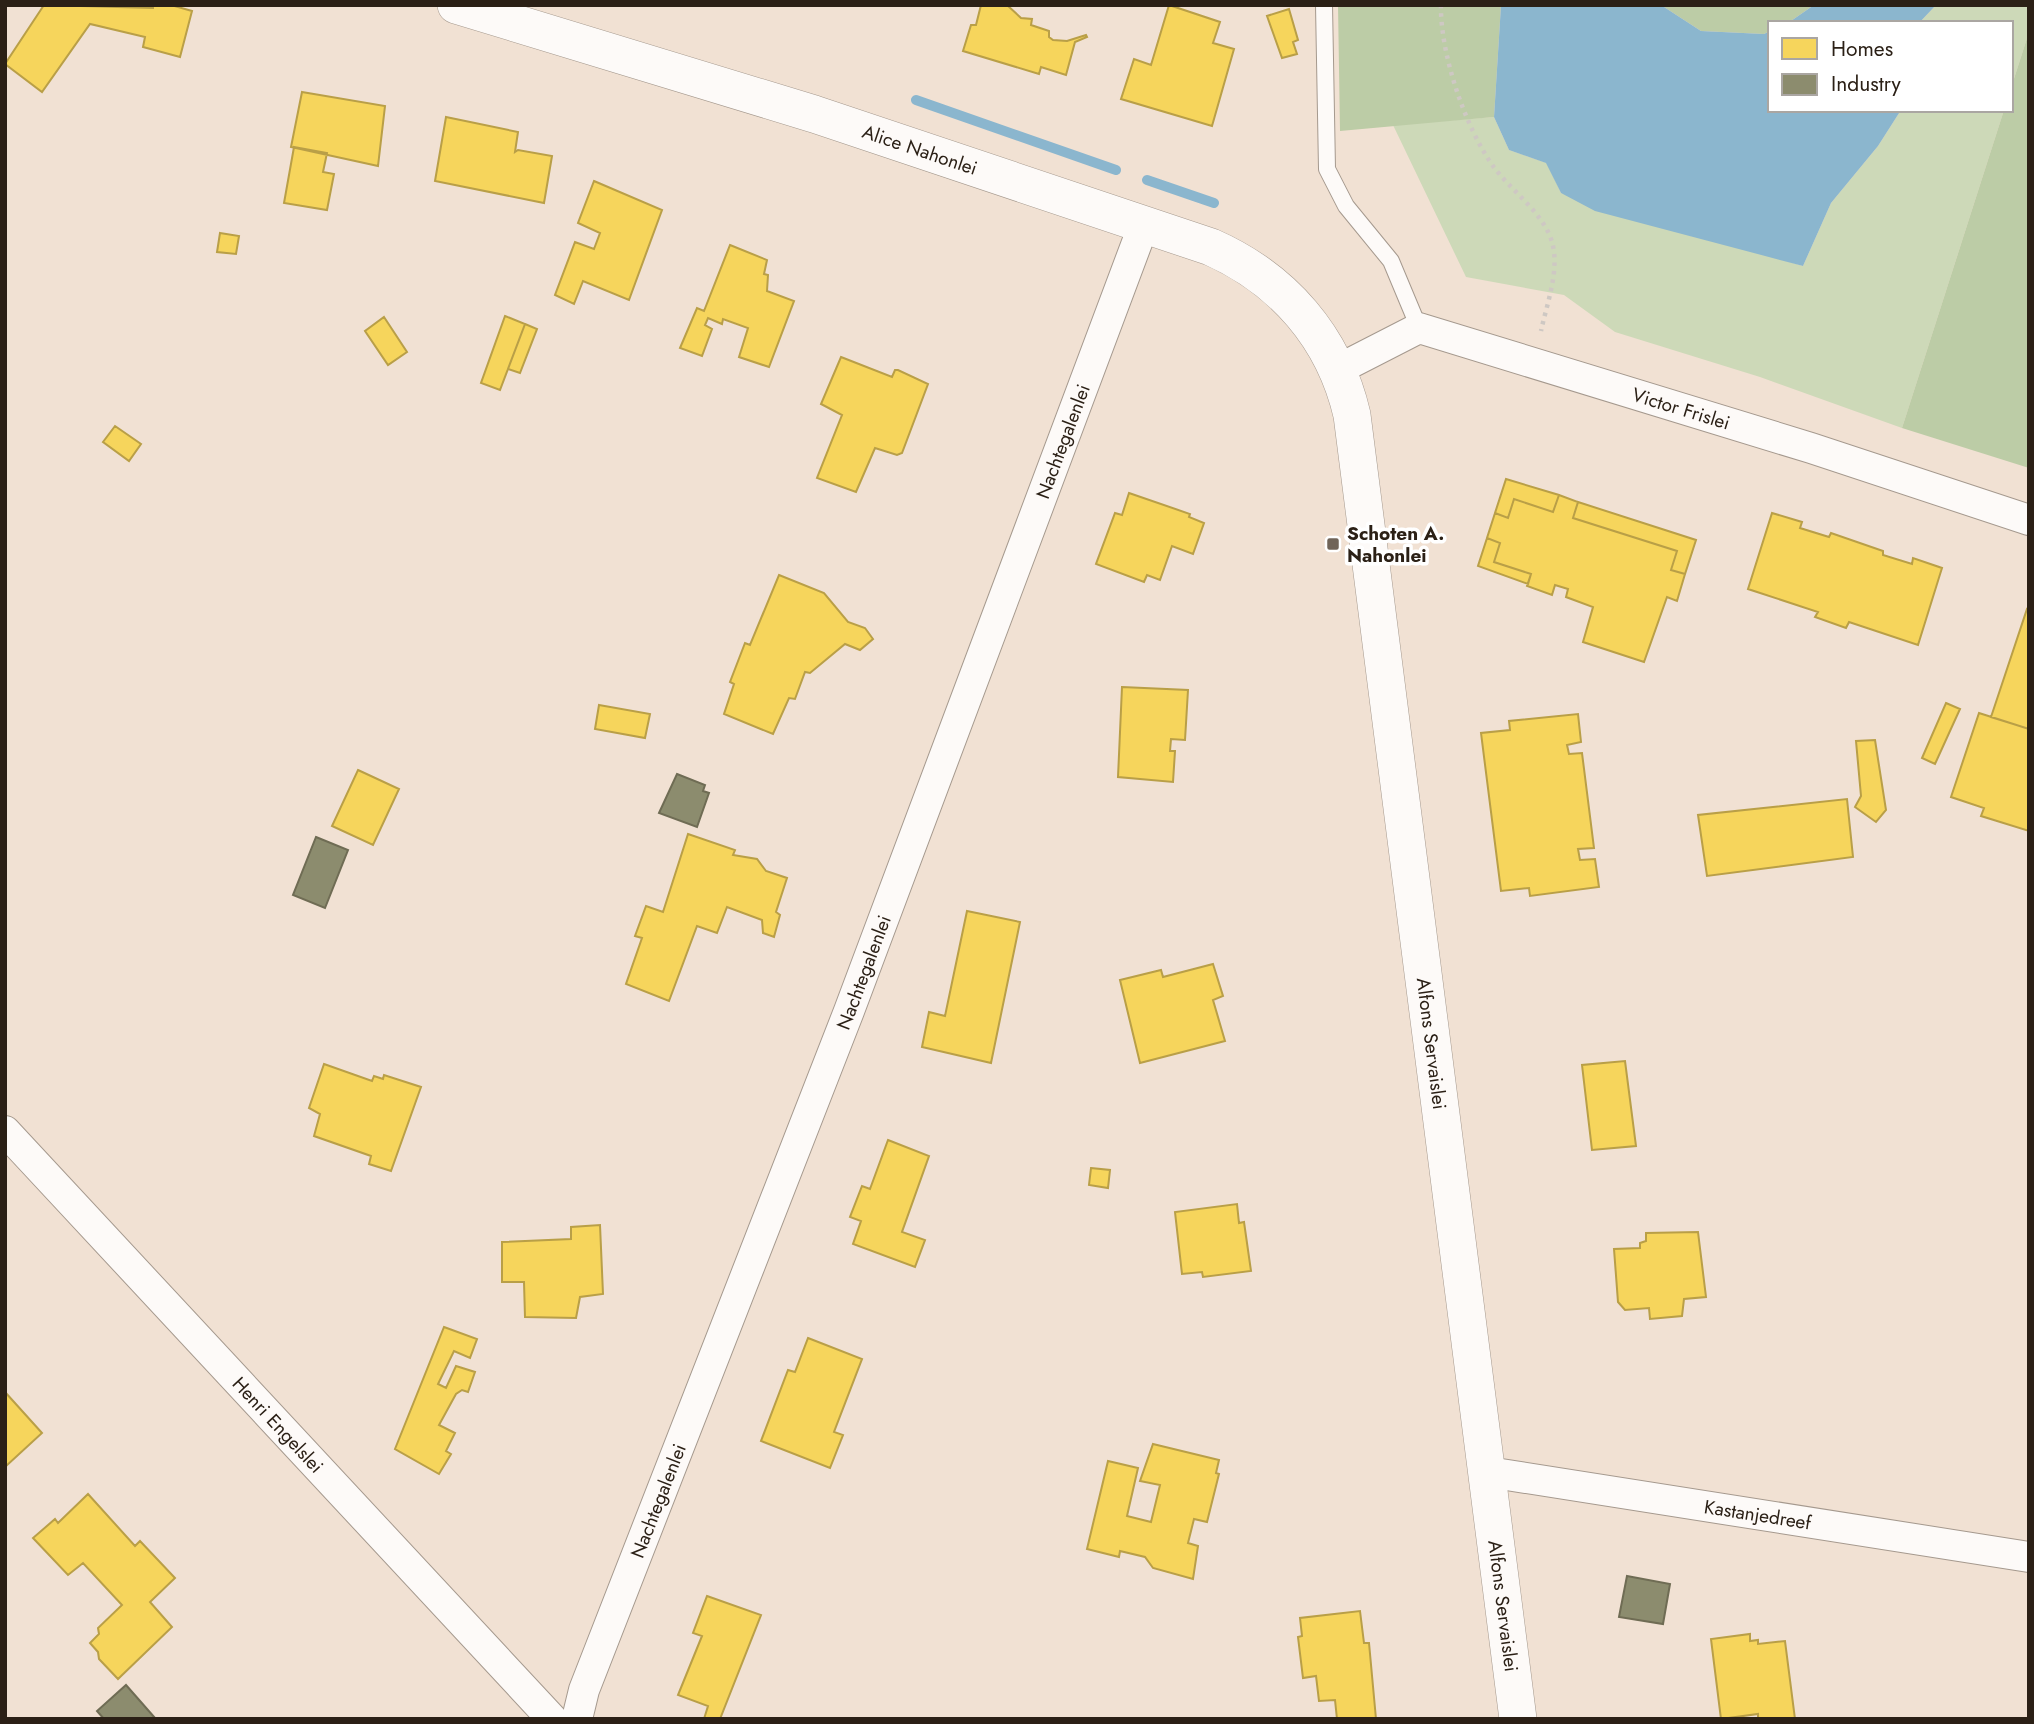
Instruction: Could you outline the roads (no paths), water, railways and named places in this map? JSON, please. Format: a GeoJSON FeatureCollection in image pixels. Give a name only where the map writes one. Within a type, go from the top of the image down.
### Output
{"type":"FeatureCollection","features":[{"type":"Feature","properties":{"kind":"street","name":"Alice Nahonlei"},"geometry":{"type":"LineString","coordinates":[[456,5],[814,114],[1211,247],[1252,268],[1293,303],[1310,322],[1339,369]]}},
{"type":"Feature","properties":{"kind":"street","name":"Nachtegalenlei"},"geometry":{"type":"LineString","coordinates":[[577,1719],[584,1690],[849,1011],[1144,224]]}},
{"type":"Feature","properties":{"kind":"street","name":"Victor Frislei"},"geometry":{"type":"LineString","coordinates":[[1419,328],[2029,520]]}},
{"type":"Feature","properties":{"kind":"street"},"geometry":{"type":"LineString","coordinates":[[1339,369],[1419,328]]}},
{"type":"Feature","properties":{"kind":"street","name":"Alfons Servaislei"},"geometry":{"type":"LineString","coordinates":[[1339,369],[1352,415],[1518,1719]]}},
{"type":"Feature","properties":{"kind":"street","name":"Henri Engelslei"},"geometry":{"type":"LineString","coordinates":[[5,1131],[552,1719]]}},
{"type":"Feature","properties":{"kind":"street","name":"Kastanjedreef"},"geometry":{"type":"LineString","coordinates":[[1488,1472],[2029,1557]]}},
{"type":"Feature","properties":{"kind":"lane"},"geometry":{"type":"LineString","coordinates":[[1324,5],[1327,169],[1346,206],[1391,261],[1419,328]]}},
{"type":"Feature","properties":{"kind":"water"},"geometry":{"type":"Polygon","coordinates":[[[1501,5],[1661,5],[1701,31],[1768,32],[1768,112],[1900,112],[1878,146],[1831,203],[1803,266],[1595,211],[1561,193],[1546,163],[1509,150],[1494,117],[1501,5]]]}},
{"type":"Feature","properties":{"kind":"water"},"geometry":{"type":"Polygon","coordinates":[[[1814,5],[1936,5],[1921,21],[1791,21],[1814,5]]]}},
{"type":"Feature","properties":{"kind":"waterway"},"geometry":{"type":"LineString","coordinates":[[916,100],[1116,170]]}},
{"type":"Feature","properties":{"kind":"waterway"},"geometry":{"type":"LineString","coordinates":[[1147,180],[1214,203]]}},
{"type":"Feature","properties":{"kind":"place","name":"Schoten A. Nahonlei"},"geometry":{"type":"Point","coordinates":[1333,544]}}]}
